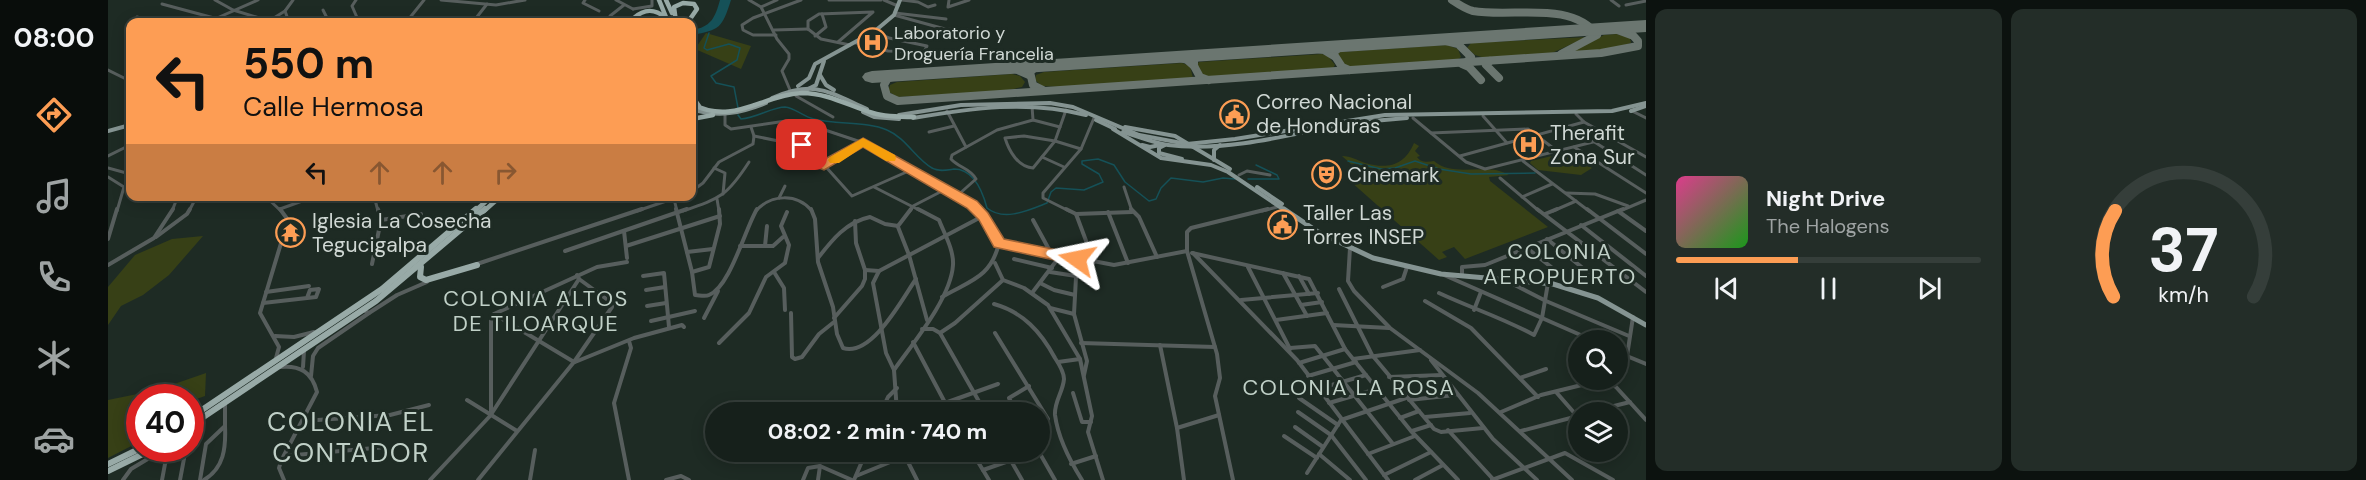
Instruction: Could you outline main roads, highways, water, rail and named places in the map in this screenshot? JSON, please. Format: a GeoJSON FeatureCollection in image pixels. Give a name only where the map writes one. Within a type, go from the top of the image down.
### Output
{"type":"FeatureCollection","features":[{"type":"Feature","properties":{"kind":"highway"},"geometry":{"type":"LineString","coordinates":[[659,0],[666,18]]}},
{"type":"Feature","properties":{"kind":"highway"},"geometry":{"type":"LineString","coordinates":[[666,0],[674,18]]}},
{"type":"Feature","properties":{"kind":"highway"},"geometry":{"type":"LineString","coordinates":[[675,18],[674,7],[686,1],[694,4],[697,9],[691,18]]}},
{"type":"Feature","properties":{"kind":"highway"},"geometry":{"type":"LineString","coordinates":[[634,18],[638,13],[655,10],[665,18]]}},
{"type":"Feature","properties":{"kind":"highway"},"geometry":{"type":"LineString","coordinates":[[696,108],[700,110],[730,113],[746,110],[782,97],[810,93],[832,96],[865,110],[900,117],[914,116]]}},
{"type":"Feature","properties":{"kind":"highway"},"geometry":{"type":"LineString","coordinates":[[696,103],[705,110]]}},
{"type":"Feature","properties":{"kind":"highway"},"geometry":{"type":"LineString","coordinates":[[696,118],[719,115]]}},
{"type":"Feature","properties":{"kind":"highway"},"geometry":{"type":"LineString","coordinates":[[204,409],[391,282],[486,201]]}},
{"type":"Feature","properties":{"kind":"highway"},"geometry":{"type":"LineString","coordinates":[[204,417],[305,348],[366,311],[493,201]]}},
{"type":"Feature","properties":{"kind":"highway"},"geometry":{"type":"LineString","coordinates":[[423,263],[419,274],[426,280],[477,265]]}},
{"type":"Feature","properties":{"kind":"highway"},"geometry":{"type":"LineString","coordinates":[[108,464],[126,455]]}},
{"type":"Feature","properties":{"kind":"highway"},"geometry":{"type":"LineString","coordinates":[[108,471],[126,462]]}},
{"type":"Feature","properties":{"kind":"main road"},"geometry":{"type":"LineString","coordinates":[[696,107],[724,112],[744,109],[791,89],[807,80],[816,64],[875,31],[894,14],[901,0]]}},
{"type":"Feature","properties":{"kind":"main road"},"geometry":{"type":"LineString","coordinates":[[763,105],[781,96],[810,90],[820,77],[821,65],[831,57]]}},
{"type":"Feature","properties":{"kind":"main road"},"geometry":{"type":"LineString","coordinates":[[820,77],[829,87],[858,105]]}},
{"type":"Feature","properties":{"kind":"main road"},"geometry":{"type":"LineString","coordinates":[[791,89],[803,86],[820,88],[882,114],[914,116],[961,105],[1037,103],[1064,105],[1129,128],[1175,136],[1209,161],[1236,176],[1328,237],[1373,258],[1441,274],[1548,283],[1574,289],[1598,298],[1646,325]]}},
{"type":"Feature","properties":{"kind":"main road"},"geometry":{"type":"LineString","coordinates":[[826,97],[819,87],[829,87]]}},
{"type":"Feature","properties":{"kind":"main road"},"geometry":{"type":"LineString","coordinates":[[696,106],[725,115],[747,111],[782,98],[826,97],[874,117],[887,119],[947,111],[1032,106],[1066,109],[1094,116],[1139,135],[1178,145],[1187,144]]}},
{"type":"Feature","properties":{"kind":"main road"},"geometry":{"type":"LineString","coordinates":[[1111,127],[1137,138],[1164,144],[1223,144],[1296,135],[1360,121],[1452,115],[1632,111],[1646,105]]}},
{"type":"Feature","properties":{"kind":"main road"},"geometry":{"type":"LineString","coordinates":[[1179,162],[1158,155],[1136,141],[1131,134],[1136,131],[1198,145],[1293,131],[1357,118],[1612,111],[1646,105]]}},
{"type":"Feature","properties":{"kind":"main road"},"geometry":{"type":"LineString","coordinates":[[1094,116],[1161,158],[1179,162],[1209,161]]}},
{"type":"Feature","properties":{"kind":"main road"},"geometry":{"type":"LineString","coordinates":[[109,131],[126,128]]}},
{"type":"Feature","properties":{"kind":"main road"},"geometry":{"type":"LineString","coordinates":[[109,131],[126,128]]}},
{"type":"Feature","properties":{"kind":"main road"},"geometry":{"type":"LineString","coordinates":[[1164,144],[1158,150],[1163,155],[1209,161],[1239,175],[1281,206]]}},
{"type":"Feature","properties":{"kind":"main road"},"geometry":{"type":"LineString","coordinates":[[1142,145],[1150,147],[1164,144]]}},
{"type":"Feature","properties":{"kind":"main road"},"geometry":{"type":"LineString","coordinates":[[1209,161],[1214,150],[1223,144]]}},
{"type":"Feature","properties":{"kind":"water"},"geometry":{"type":"Polygon","coordinates":[[[720,0],[731,0],[719,26],[696,34],[696,29],[708,24],[720,0]]]}},
{"type":"Feature","properties":{"kind":"waterway"},"geometry":{"type":"LineString","coordinates":[[709,33],[704,48],[707,50],[729,44],[740,48],[737,60],[711,76],[716,83],[734,87],[738,108]]}},
{"type":"Feature","properties":{"kind":"waterway"},"geometry":{"type":"LineString","coordinates":[[738,115],[741,119],[747,118],[785,107],[814,119],[870,125],[887,130],[900,138],[932,168],[954,169],[967,173],[980,189],[987,208],[1001,214],[1017,213],[1047,203],[1051,192],[1056,188],[1084,190],[1103,182],[1099,174],[1082,164],[1082,161],[1098,159],[1114,165],[1125,182],[1149,201],[1156,199],[1161,188],[1171,178],[1203,182],[1223,178],[1235,179]]}},
{"type":"Feature","properties":{"kind":"waterway"},"geometry":{"type":"LineString","coordinates":[[1348,161],[1381,169],[1395,168],[1415,161],[1439,169],[1471,174],[1535,173]]}},
{"type":"Feature","properties":{"kind":"waterway"},"geometry":{"type":"LineString","coordinates":[[1248,179],[1279,179],[1277,175],[1256,165]]}},
{"type":"Feature","properties":{"kind":"place","name":"Laboratorio y Droguería Francelia"},"geometry":{"type":"Point","coordinates":[873,43]}},
{"type":"Feature","properties":{"kind":"place","name":"Correo Nacional de Honduras"},"geometry":{"type":"Point","coordinates":[1235,114]}},
{"type":"Feature","properties":{"kind":"place","name":"Therafit Zona Sur"},"geometry":{"type":"Point","coordinates":[1529,145]}},
{"type":"Feature","properties":{"kind":"place","name":"Cinemark"},"geometry":{"type":"Point","coordinates":[1326,175]}},
{"type":"Feature","properties":{"kind":"place","name":"Taller Las Torres INSEP"},"geometry":{"type":"Point","coordinates":[1282,225]}},
{"type":"Feature","properties":{"kind":"place","name":"Iglesia La Cosecha Tegucigalpa"},"geometry":{"type":"Point","coordinates":[291,233]}},
{"type":"Feature","properties":{"kind":"district","name":"COLONIA AEROPUERTO"},"geometry":{"type":"Point","coordinates":[1560,264]}},
{"type":"Feature","properties":{"kind":"district","name":"COLONIA ALTOS DE TILOARQUE"},"geometry":{"type":"Point","coordinates":[536,310]}},
{"type":"Feature","properties":{"kind":"district","name":"COLONIA LA ROSA"},"geometry":{"type":"Point","coordinates":[1349,387]}},
{"type":"Feature","properties":{"kind":"district","name":"COLONIA EL CONTADOR"},"geometry":{"type":"Point","coordinates":[351,436]}}]}
